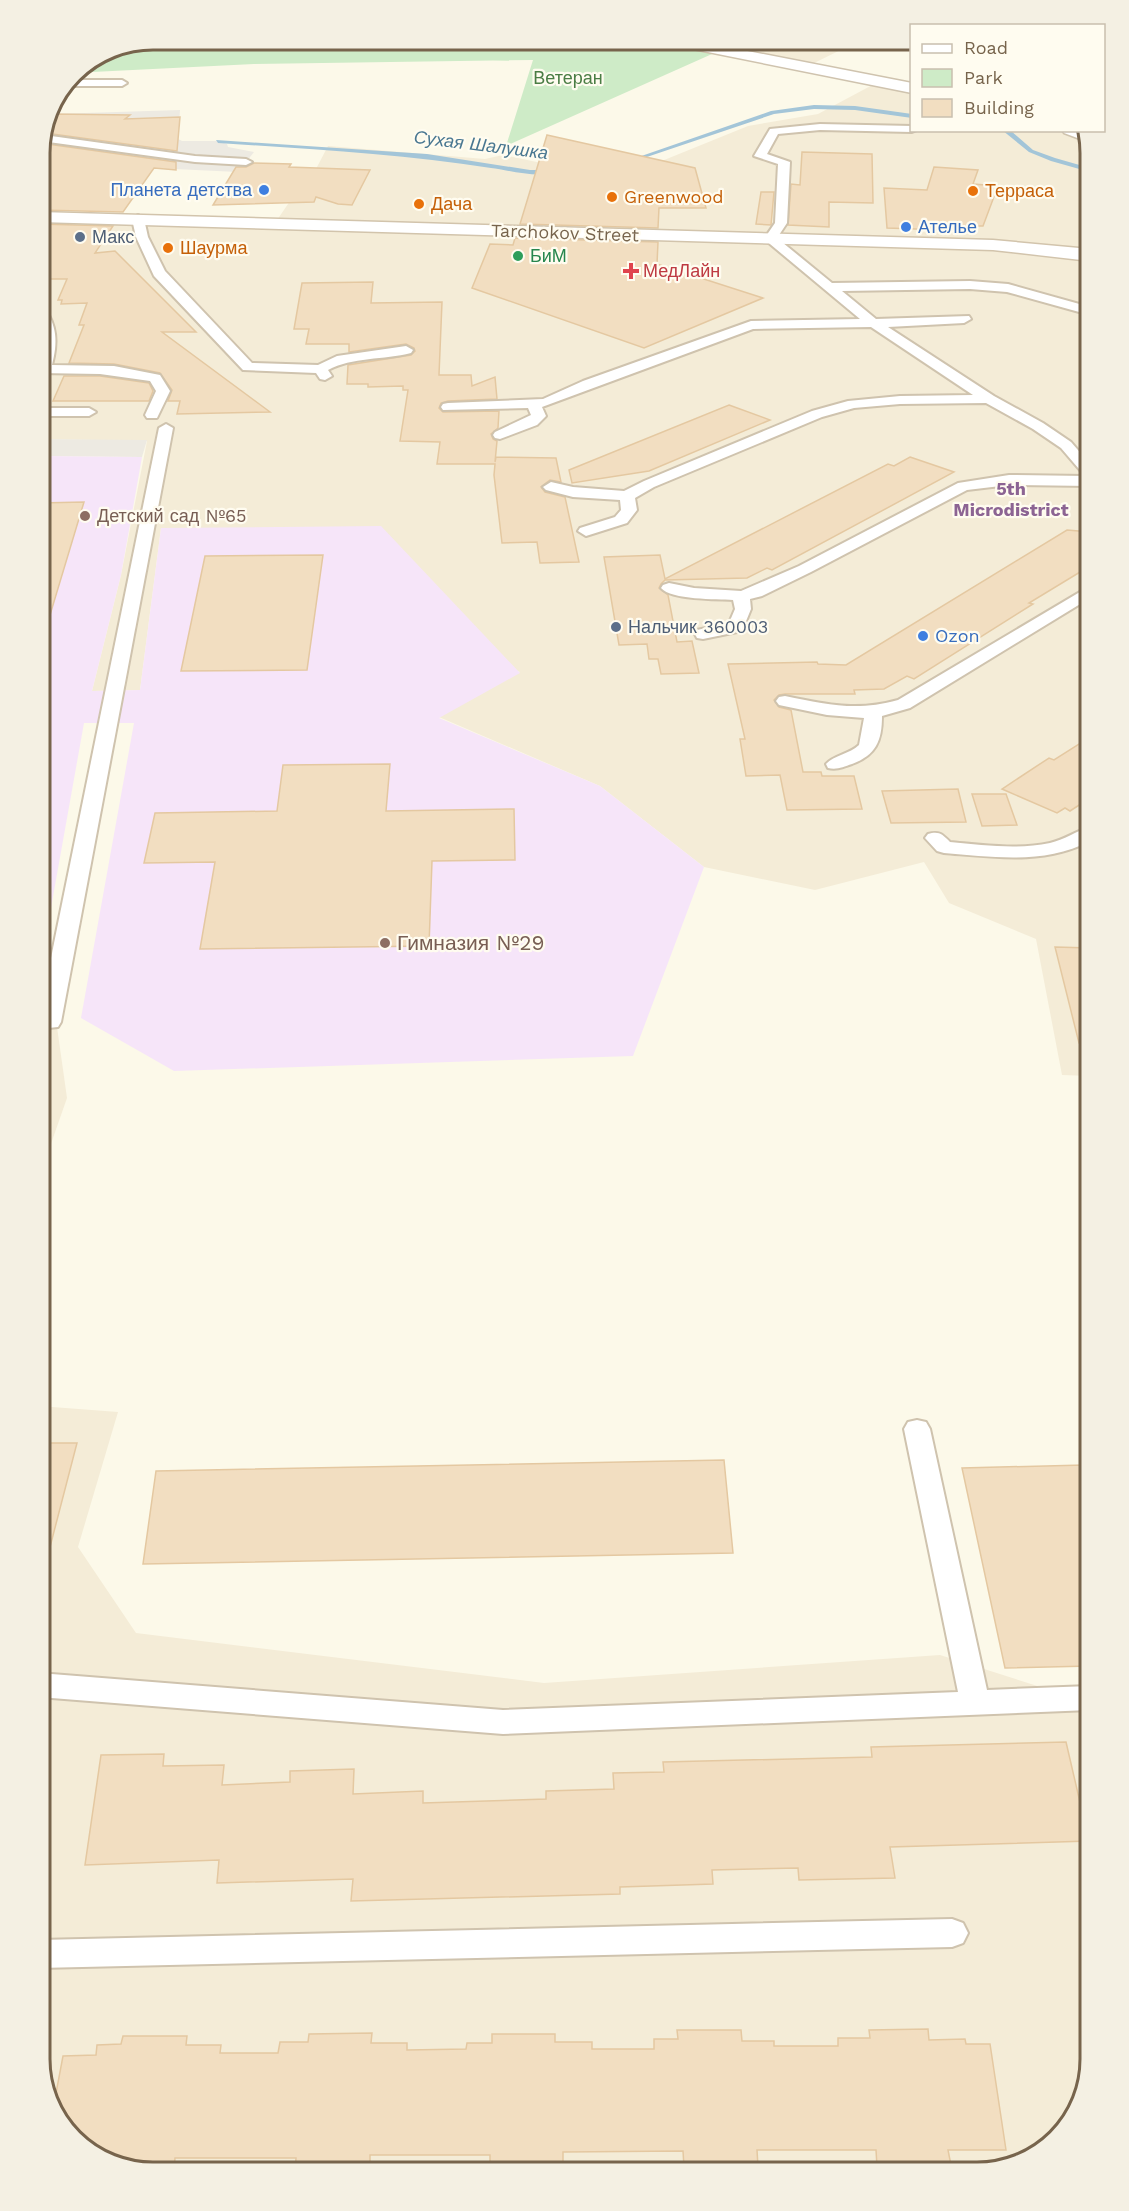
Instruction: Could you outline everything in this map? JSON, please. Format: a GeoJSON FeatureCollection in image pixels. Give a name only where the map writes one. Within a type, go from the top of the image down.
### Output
{"type":"FeatureCollection","features":[{"type":"Feature","properties":{"kind":"main road"},"geometry":{"type":"LineString","coordinates":[[719,50],[910,88]]}},
{"type":"Feature","properties":{"kind":"main road","name":"Tarchokov Street"},"geometry":{"type":"LineString","coordinates":[[50,217],[993,245],[1080,254]]}},
{"type":"Feature","properties":{"kind":"lane"},"geometry":{"type":"LineString","coordinates":[[77,83],[122,83]]}},
{"type":"Feature","properties":{"kind":"lane"},"geometry":{"type":"LineString","coordinates":[[910,129],[820,127],[774,131],[760,156],[784,162],[781,223],[770,239],[872,322],[989,399],[1038,426],[1066,446],[1080,462]]}},
{"type":"Feature","properties":{"kind":"lane"},"geometry":{"type":"LineString","coordinates":[[51,139],[195,159],[246,162]]}},
{"type":"Feature","properties":{"kind":"lane"},"geometry":{"type":"LineString","coordinates":[[138,219],[142,237],[159,273],[248,367],[322,373],[337,360],[406,350]]}},
{"type":"Feature","properties":{"kind":"lane"},"geometry":{"type":"LineString","coordinates":[[828,287],[970,285],[1008,288],[1080,308]]}},
{"type":"Feature","properties":{"kind":"lane"},"geometry":{"type":"LineString","coordinates":[[448,407],[545,403],[588,384],[751,325],[936,322],[964,319]]}},
{"type":"Feature","properties":{"kind":"lane"},"geometry":{"type":"LineString","coordinates":[[50,369],[127,370],[155,378],[163,391],[50,1022]]}},
{"type":"Feature","properties":{"kind":"lane"},"geometry":{"type":"LineString","coordinates":[[551,487],[573,492],[627,496],[649,484],[817,414],[853,404],[900,400],[989,399]]}},
{"type":"Feature","properties":{"kind":"lane"},"geometry":{"type":"LineString","coordinates":[[500,435],[532,422],[539,416],[533,404]]}},
{"type":"Feature","properties":{"kind":"lane"},"geometry":{"type":"LineString","coordinates":[[50,412],[89,412]]}},
{"type":"Feature","properties":{"kind":"lane"},"geometry":{"type":"LineString","coordinates":[[669,588],[693,593],[741,596],[756,592],[806,569],[963,486],[1009,480],[1080,480]]}},
{"type":"Feature","properties":{"kind":"lane"},"geometry":{"type":"LineString","coordinates":[[586,531],[621,520],[630,510],[627,496]]}},
{"type":"Feature","properties":{"kind":"lane"},"geometry":{"type":"LineString","coordinates":[[703,634],[736,627],[743,609],[741,596]]}},
{"type":"Feature","properties":{"kind":"lane"},"geometry":{"type":"LineString","coordinates":[[785,701],[827,710],[873,713],[904,704],[1080,597]]}},
{"type":"Feature","properties":{"kind":"lane"},"geometry":{"type":"LineString","coordinates":[[835,764],[861,754],[873,738],[873,713]]}},
{"type":"Feature","properties":{"kind":"lane"},"geometry":{"type":"LineString","coordinates":[[935,838],[944,847],[994,852],[1037,851],[1075,843],[1080,840]]}},
{"type":"Feature","properties":{"kind":"lane"},"geometry":{"type":"LineString","coordinates":[[916,1429],[975,1703]]}},
{"type":"Feature","properties":{"kind":"lane"},"geometry":{"type":"LineString","coordinates":[[50,1686],[503,1722],[1080,1698]]}},
{"type":"Feature","properties":{"kind":"lane"},"geometry":{"type":"LineString","coordinates":[[50,1954],[952,1933]]}},
{"type":"Feature","properties":{"kind":"shaded area"},"geometry":{"type":"Polygon","coordinates":[[[719,50],[841,50],[806,67],[719,50]]]}},
{"type":"Feature","properties":{"kind":"shaded area"},"geometry":{"type":"Polygon","coordinates":[[[878,82],[910,88],[910,132],[1078,133],[1080,152],[1080,1076],[1062,1075],[1036,939],[949,903],[924,862],[815,890],[704,867],[600,786],[439,717],[520,672],[161,528],[140,690],[92,691],[121,575],[147,441],[50,439],[50,217],[275,223],[301,185],[317,167],[328,146],[485,159],[503,155],[580,171],[642,169],[748,126],[818,114],[878,82]]]}},
{"type":"Feature","properties":{"kind":"shaded area"},"geometry":{"type":"Polygon","coordinates":[[[180,110],[178,139],[218,141],[227,144],[228,147],[254,152],[238,172],[153,168],[103,157],[50,152],[57,114],[180,110]]]}},
{"type":"Feature","properties":{"kind":"shaded area"},"geometry":{"type":"Polygon","coordinates":[[[50,439],[147,440],[142,457],[50,456],[50,439]]]}},
{"type":"Feature","properties":{"kind":"shaded area","name":"Гимназия №29"},"geometry":{"type":"Polygon","coordinates":[[[50,456],[142,457],[121,575],[92,691],[140,690],[161,528],[381,526],[520,673],[439,718],[600,786],[704,867],[633,1056],[174,1071],[81,1018],[134,723],[84,723],[50,913],[50,456]]]}},
{"type":"Feature","properties":{"kind":"shaded area"},"geometry":{"type":"Polygon","coordinates":[[[50,1022],[57,1027],[67,1098],[50,1147],[50,1022]]]}},
{"type":"Feature","properties":{"kind":"shaded area"},"geometry":{"type":"Polygon","coordinates":[[[50,1407],[118,1412],[78,1547],[136,1633],[544,1683],[940,1655],[1072,1697],[1080,1714],[1079,2072],[1072,2098],[1062,2116],[1044,2136],[1016,2154],[997,2160],[976,2162],[146,2161],[119,2156],[95,2144],[75,2126],[57,2098],[51,2079],[50,2058],[50,1407]]]}},
{"type":"Feature","properties":{"kind":"green space","name":"Ветеран"},"geometry":{"type":"Polygon","coordinates":[[[152,50],[721,50],[506,146],[533,60],[254,64],[89,72],[113,57],[132,51],[152,50]]]}},
{"type":"Feature","properties":{"kind":"building"},"geometry":{"type":"Polygon","coordinates":[[[57,114],[130,115],[125,119],[180,117],[177,151],[52,134],[53,126],[57,114]]]}},
{"type":"Feature","properties":{"kind":"building"},"geometry":{"type":"Polygon","coordinates":[[[547,135],[695,168],[706,208],[659,208],[658,228],[520,224],[547,135]]]}},
{"type":"Feature","properties":{"kind":"building"},"geometry":{"type":"Polygon","coordinates":[[[50,144],[176,162],[176,170],[154,168],[123,212],[50,210],[50,144]]]}},
{"type":"Feature","properties":{"kind":"building"},"geometry":{"type":"Polygon","coordinates":[[[802,152],[872,154],[873,203],[829,202],[829,227],[788,225],[791,184],[800,185],[802,152]]]}},
{"type":"Feature","properties":{"kind":"building"},"geometry":{"type":"Polygon","coordinates":[[[254,163],[291,164],[289,167],[370,170],[352,205],[338,204],[316,197],[314,202],[213,205],[236,167],[246,167],[254,163]]]}},
{"type":"Feature","properties":{"kind":"building"},"geometry":{"type":"Polygon","coordinates":[[[934,167],[978,170],[973,184],[998,186],[983,226],[943,226],[944,230],[887,228],[884,188],[927,190],[934,167]]]}},
{"type":"Feature","properties":{"kind":"building"},"geometry":{"type":"Polygon","coordinates":[[[761,192],[774,192],[771,225],[756,224],[761,192]]]}},
{"type":"Feature","properties":{"kind":"building"},"geometry":{"type":"Polygon","coordinates":[[[50,224],[113,226],[95,253],[115,251],[196,332],[162,332],[270,412],[177,414],[180,401],[168,401],[172,390],[160,373],[114,364],[69,363],[84,325],[79,325],[87,303],[61,304],[62,300],[58,300],[67,279],[50,279],[50,224]]]}},
{"type":"Feature","properties":{"kind":"building"},"geometry":{"type":"Polygon","coordinates":[[[515,238],[658,242],[657,264],[763,298],[644,348],[472,288],[490,244],[513,245],[515,238]]]}},
{"type":"Feature","properties":{"kind":"building"},"geometry":{"type":"Polygon","coordinates":[[[373,282],[371,303],[442,302],[439,375],[471,375],[472,386],[495,377],[497,399],[448,401],[441,403],[439,408],[443,412],[499,411],[498,428],[491,434],[497,441],[495,462],[496,457],[556,458],[561,482],[550,480],[541,487],[545,492],[565,497],[579,562],[540,563],[537,542],[502,543],[494,475],[495,464],[437,464],[440,442],[400,441],[408,390],[403,390],[403,386],[368,387],[368,384],[347,384],[348,365],[411,355],[415,351],[414,348],[406,344],[349,352],[349,344],[306,344],[309,329],[294,329],[302,283],[373,282]]]}},
{"type":"Feature","properties":{"kind":"building"},"geometry":{"type":"Polygon","coordinates":[[[64,376],[100,376],[149,383],[153,391],[149,401],[53,401],[64,376]]]}},
{"type":"Feature","properties":{"kind":"building"},"geometry":{"type":"Polygon","coordinates":[[[729,405],[770,420],[649,471],[572,483],[569,470],[729,405]]]}},
{"type":"Feature","properties":{"kind":"building"},"geometry":{"type":"Polygon","coordinates":[[[910,457],[954,472],[772,570],[767,568],[747,578],[665,580],[661,584],[659,588],[668,595],[677,642],[692,641],[699,673],[661,674],[658,659],[649,659],[647,644],[619,645],[604,557],[660,555],[665,579],[888,464],[894,466],[910,457]]]}},
{"type":"Feature","properties":{"kind":"building"},"geometry":{"type":"Polygon","coordinates":[[[84,502],[50,615],[50,503],[84,502]]]}},
{"type":"Feature","properties":{"kind":"building"},"geometry":{"type":"Polygon","coordinates":[[[1067,530],[1080,531],[1080,572],[914,679],[907,676],[884,689],[854,690],[855,694],[779,695],[774,700],[779,707],[791,710],[803,772],[821,772],[822,776],[854,776],[862,809],[787,810],[780,775],[746,776],[740,739],[745,739],[728,664],[817,662],[818,664],[846,665],[1067,530]]]}},
{"type":"Feature","properties":{"kind":"building"},"geometry":{"type":"Polygon","coordinates":[[[323,555],[307,670],[181,671],[205,556],[323,555]]]}},
{"type":"Feature","properties":{"kind":"building"},"geometry":{"type":"Polygon","coordinates":[[[1080,743],[1080,804],[1070,811],[1065,808],[1057,813],[1002,789],[1049,758],[1054,760],[1080,743]]]}},
{"type":"Feature","properties":{"kind":"building"},"geometry":{"type":"Polygon","coordinates":[[[390,764],[386,811],[514,809],[515,860],[432,861],[429,946],[200,949],[215,862],[144,863],[155,813],[277,811],[283,765],[390,764]]]}},
{"type":"Feature","properties":{"kind":"building"},"geometry":{"type":"Polygon","coordinates":[[[958,789],[966,822],[891,823],[882,791],[958,789]]]}},
{"type":"Feature","properties":{"kind":"building"},"geometry":{"type":"Polygon","coordinates":[[[972,794],[1006,794],[1017,825],[982,826],[972,794]]]}},
{"type":"Feature","properties":{"kind":"building"},"geometry":{"type":"Polygon","coordinates":[[[1055,947],[1080,948],[1079,1043],[1055,947]]]}},
{"type":"Feature","properties":{"kind":"building"},"geometry":{"type":"Polygon","coordinates":[[[50,1443],[77,1443],[50,1547],[50,1443]]]}},
{"type":"Feature","properties":{"kind":"building"},"geometry":{"type":"Polygon","coordinates":[[[724,1460],[733,1553],[143,1564],[156,1471],[724,1460]]]}},
{"type":"Feature","properties":{"kind":"building"},"geometry":{"type":"Polygon","coordinates":[[[1080,1465],[1080,1666],[1005,1668],[962,1468],[1080,1465]]]}},
{"type":"Feature","properties":{"kind":"building"},"geometry":{"type":"Polygon","coordinates":[[[1066,1742],[1080,1802],[1080,1841],[890,1847],[895,1878],[799,1880],[798,1868],[712,1870],[713,1884],[620,1887],[620,1894],[351,1901],[353,1879],[217,1883],[219,1860],[85,1865],[101,1755],[164,1754],[163,1766],[224,1765],[222,1785],[290,1782],[290,1771],[354,1769],[353,1794],[423,1791],[423,1803],[546,1799],[546,1791],[614,1789],[613,1773],[664,1772],[663,1762],[872,1757],[871,1747],[1066,1742]]]}},
{"type":"Feature","properties":{"kind":"building"},"geometry":{"type":"Polygon","coordinates":[[[928,2029],[929,2040],[965,2039],[966,2044],[990,2044],[1006,2150],[948,2150],[950,2162],[877,2162],[876,2150],[757,2150],[758,2162],[684,2162],[683,2151],[563,2152],[563,2162],[490,2161],[490,2155],[370,2155],[370,2161],[296,2161],[296,2158],[175,2158],[175,2161],[146,2161],[119,2156],[95,2144],[67,2116],[56,2094],[63,2056],[96,2055],[97,2045],[121,2044],[123,2036],[187,2036],[186,2045],[221,2045],[220,2053],[278,2053],[280,2042],[308,2042],[309,2034],[372,2033],[371,2043],[407,2043],[407,2050],[466,2049],[467,2043],[492,2043],[492,2034],[555,2034],[555,2042],[592,2042],[592,2049],[654,2049],[654,2039],[678,2039],[677,2030],[741,2030],[742,2041],[774,2041],[774,2046],[838,2046],[838,2038],[870,2038],[869,2030],[928,2029]]]}},
{"type":"Feature","properties":{"kind":"waterway","name":"Сухая Шалушка"},"geometry":{"type":"LineString","coordinates":[[630,161],[773,112],[814,107],[855,108],[910,116]]}},
{"type":"Feature","properties":{"kind":"waterway","name":"Сухая Шалушка"},"geometry":{"type":"LineString","coordinates":[[1008,132],[1031,151],[1080,167]]}},
{"type":"Feature","properties":{"kind":"waterway","name":"Сухая Шалушка"},"geometry":{"type":"LineString","coordinates":[[218,141],[427,156],[530,172],[551,172]]}},
{"type":"Feature","properties":{"kind":"place","name":"Планета детства"},"geometry":{"type":"Point","coordinates":[264,190]}},
{"type":"Feature","properties":{"kind":"place","name":"Терраса"},"geometry":{"type":"Point","coordinates":[973,191]}},
{"type":"Feature","properties":{"kind":"place","name":"Greenwood"},"geometry":{"type":"Point","coordinates":[612,197]}},
{"type":"Feature","properties":{"kind":"place","name":"Дача"},"geometry":{"type":"Point","coordinates":[419,204]}},
{"type":"Feature","properties":{"kind":"place","name":"Ателье"},"geometry":{"type":"Point","coordinates":[906,227]}},
{"type":"Feature","properties":{"kind":"place","name":"Макс"},"geometry":{"type":"Point","coordinates":[80,237]}},
{"type":"Feature","properties":{"kind":"place","name":"Шаурма"},"geometry":{"type":"Point","coordinates":[168,248]}},
{"type":"Feature","properties":{"kind":"place","name":"БиМ"},"geometry":{"type":"Point","coordinates":[518,256]}},
{"type":"Feature","properties":{"kind":"place","name":"МедЛайн"},"geometry":{"type":"Point","coordinates":[631,271]}},
{"type":"Feature","properties":{"kind":"place","name":"Детский сад №65"},"geometry":{"type":"Point","coordinates":[85,516]}},
{"type":"Feature","properties":{"kind":"place","name":"Нальчик 360003"},"geometry":{"type":"Point","coordinates":[616,627]}},
{"type":"Feature","properties":{"kind":"place","name":"Ozon"},"geometry":{"type":"Point","coordinates":[923,636]}},
{"type":"Feature","properties":{"kind":"place","name":"Гимназия №29"},"geometry":{"type":"Point","coordinates":[385,943]}},
{"type":"Feature","properties":{"kind":"district","name":"5th Microdistrict"},"geometry":{"type":"Point","coordinates":[1011,499]}}]}
